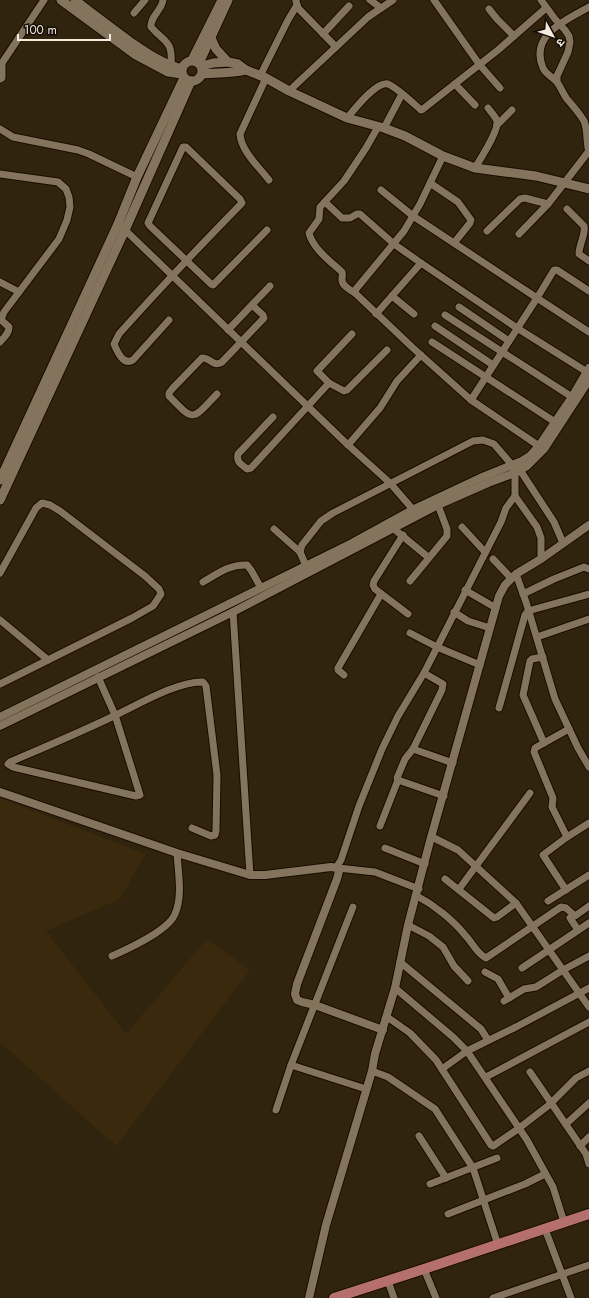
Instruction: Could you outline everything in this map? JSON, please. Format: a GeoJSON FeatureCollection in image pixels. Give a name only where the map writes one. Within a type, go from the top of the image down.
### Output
{"type":"FeatureCollection","features":[{"type":"Feature","properties":{"kind":"main road"},"geometry":{"type":"LineString","coordinates":[[61,0],[136,55],[168,72],[185,75],[198,80],[199,66],[222,0]]}},
{"type":"Feature","properties":{"kind":"main road"},"geometry":{"type":"LineString","coordinates":[[75,0],[122,36],[152,56],[185,75]]}},
{"type":"Feature","properties":{"kind":"main road"},"geometry":{"type":"LineString","coordinates":[[199,66],[228,0]]}},
{"type":"Feature","properties":{"kind":"main road"},"geometry":{"type":"LineString","coordinates":[[211,38],[216,49],[228,62]]}},
{"type":"Feature","properties":{"kind":"main road"},"geometry":{"type":"LineString","coordinates":[[0,500],[122,227],[185,75],[186,62],[216,72],[246,70]]}},
{"type":"Feature","properties":{"kind":"main road"},"geometry":{"type":"LineString","coordinates":[[199,66],[228,62],[238,64],[246,70],[263,77],[288,91],[347,118],[381,127],[405,136],[443,156],[475,168],[536,176],[589,190]]}},
{"type":"Feature","properties":{"kind":"main road"},"geometry":{"type":"LineString","coordinates":[[0,479],[122,227],[137,177],[185,75]]}},
{"type":"Feature","properties":{"kind":"main road"},"geometry":{"type":"LineString","coordinates":[[334,1298],[424,1270],[589,1214]]}},
{"type":"Feature","properties":{"kind":"street"},"geometry":{"type":"LineString","coordinates":[[0,80],[2,78],[1,62],[44,0]]}},
{"type":"Feature","properties":{"kind":"street"},"geometry":{"type":"LineString","coordinates":[[134,13],[145,0]]}},
{"type":"Feature","properties":{"kind":"street"},"geometry":{"type":"LineString","coordinates":[[163,0],[151,22],[150,27],[167,41],[171,51],[171,66]]}},
{"type":"Feature","properties":{"kind":"street"},"geometry":{"type":"LineString","coordinates":[[370,0],[381,8]]}},
{"type":"Feature","properties":{"kind":"street"},"geometry":{"type":"LineString","coordinates":[[288,91],[368,17],[393,0]]}},
{"type":"Feature","properties":{"kind":"street"},"geometry":{"type":"LineString","coordinates":[[434,0],[479,64],[500,88]]}},
{"type":"Feature","properties":{"kind":"street"},"geometry":{"type":"LineString","coordinates":[[519,234],[548,204],[589,151],[587,123],[561,90],[557,81],[557,76],[568,52],[570,42],[569,36],[541,0]]}},
{"type":"Feature","properties":{"kind":"street"},"geometry":{"type":"LineString","coordinates":[[269,180],[246,150],[240,140],[240,134],[296,2],[336,47]]}},
{"type":"Feature","properties":{"kind":"street"},"geometry":{"type":"LineString","coordinates":[[323,34],[349,6]]}},
{"type":"Feature","properties":{"kind":"street"},"geometry":{"type":"LineString","coordinates":[[557,81],[546,73],[543,68],[540,48],[544,40],[560,24],[589,7]]}},
{"type":"Feature","properties":{"kind":"street"},"geometry":{"type":"LineString","coordinates":[[347,118],[362,99],[384,84],[387,84],[402,94],[421,110],[423,109],[514,36],[546,8]]}},
{"type":"Feature","properties":{"kind":"street"},"geometry":{"type":"LineString","coordinates":[[489,9],[514,36]]}},
{"type":"Feature","properties":{"kind":"street"},"geometry":{"type":"LineString","coordinates":[[455,84],[475,105]]}},
{"type":"Feature","properties":{"kind":"street"},"geometry":{"type":"LineString","coordinates":[[402,94],[344,181],[320,207],[319,219],[310,231],[310,236],[318,249],[342,272],[341,280],[343,283],[376,314],[470,400],[539,446]]}},
{"type":"Feature","properties":{"kind":"street"},"geometry":{"type":"LineString","coordinates":[[488,108],[497,120],[497,125]]}},
{"type":"Feature","properties":{"kind":"street"},"geometry":{"type":"LineString","coordinates":[[475,168],[487,148],[497,125],[512,110]]}},
{"type":"Feature","properties":{"kind":"street"},"geometry":{"type":"LineString","coordinates":[[0,128],[13,137],[78,150],[100,158],[137,177]]}},
{"type":"Feature","properties":{"kind":"street"},"geometry":{"type":"LineString","coordinates":[[169,320],[130,362],[123,360],[114,344],[115,339],[171,275],[186,260],[242,203],[240,199],[186,147],[183,147],[148,223],[150,226],[186,260],[211,284],[213,285],[267,230]]}},
{"type":"Feature","properties":{"kind":"street"},"geometry":{"type":"LineString","coordinates":[[355,293],[356,289],[404,232],[420,204],[443,156]]}},
{"type":"Feature","properties":{"kind":"street"},"geometry":{"type":"LineString","coordinates":[[0,174],[58,182],[66,189],[70,207],[67,220],[59,239],[1,316],[1,320],[9,327],[9,329],[8,333],[0,342]]}},
{"type":"Feature","properties":{"kind":"street"},"geometry":{"type":"LineString","coordinates":[[430,183],[458,202],[471,220],[454,243]]}},
{"type":"Feature","properties":{"kind":"street"},"geometry":{"type":"LineString","coordinates":[[381,190],[413,216],[589,332]]}},
{"type":"Feature","properties":{"kind":"street"},"geometry":{"type":"LineString","coordinates":[[487,231],[520,199],[525,198],[548,204]]}},
{"type":"Feature","properties":{"kind":"street"},"geometry":{"type":"LineString","coordinates":[[325,202],[342,218],[350,218],[360,214],[394,244],[421,263],[517,328],[588,373]]}},
{"type":"Feature","properties":{"kind":"street"},"geometry":{"type":"LineString","coordinates":[[566,209],[584,226],[585,229],[579,247],[579,254],[589,261]]}},
{"type":"Feature","properties":{"kind":"street"},"geometry":{"type":"LineString","coordinates":[[122,227],[241,343],[390,483],[416,513]]}},
{"type":"Feature","properties":{"kind":"street"},"geometry":{"type":"LineString","coordinates":[[376,314],[421,263]]}},
{"type":"Feature","properties":{"kind":"street"},"geometry":{"type":"LineString","coordinates":[[470,400],[554,270],[557,270],[589,291]]}},
{"type":"Feature","properties":{"kind":"street"},"geometry":{"type":"LineString","coordinates":[[0,282],[19,292]]}},
{"type":"Feature","properties":{"kind":"street"},"geometry":{"type":"LineString","coordinates":[[228,330],[270,286]]}},
{"type":"Feature","properties":{"kind":"street"},"geometry":{"type":"LineString","coordinates":[[392,296],[414,314]]}},
{"type":"Feature","properties":{"kind":"street"},"geometry":{"type":"LineString","coordinates":[[217,394],[193,416],[189,415],[169,396],[169,393],[202,358],[206,358],[216,364],[219,364],[264,318],[263,315],[252,305]]}},
{"type":"Feature","properties":{"kind":"street"},"geometry":{"type":"LineString","coordinates":[[459,306],[509,341]]}},
{"type":"Feature","properties":{"kind":"street"},"geometry":{"type":"LineString","coordinates":[[446,315],[572,397]]}},
{"type":"Feature","properties":{"kind":"street"},"geometry":{"type":"LineString","coordinates":[[435,326],[493,365]]}},
{"type":"Feature","properties":{"kind":"street"},"geometry":{"type":"LineString","coordinates":[[352,334],[317,371],[329,383],[340,390],[347,390],[387,350]]}},
{"type":"Feature","properties":{"kind":"street"},"geometry":{"type":"LineString","coordinates":[[432,342],[555,422]]}},
{"type":"Feature","properties":{"kind":"street"},"geometry":{"type":"LineString","coordinates":[[348,445],[380,408],[397,381],[421,355]]}},
{"type":"Feature","properties":{"kind":"street"},"geometry":{"type":"LineString","coordinates":[[0,718],[261,588],[416,513],[480,478],[530,456],[539,446],[588,373]]}},
{"type":"Feature","properties":{"kind":"street"},"geometry":{"type":"LineString","coordinates":[[0,726],[233,612],[394,528],[416,513],[517,472],[527,466],[544,449],[588,373]]}},
{"type":"Feature","properties":{"kind":"street"},"geometry":{"type":"LineString","coordinates":[[273,417],[238,454],[237,459],[247,469],[251,468],[329,383]]}},
{"type":"Feature","properties":{"kind":"street"},"geometry":{"type":"LineString","coordinates":[[300,552],[302,545],[321,521],[333,513],[473,441],[478,440],[488,441],[494,444],[512,465],[554,522],[563,543]]}},
{"type":"Feature","properties":{"kind":"street"},"geometry":{"type":"LineString","coordinates":[[383,1030],[315,1005],[297,1000],[295,994],[297,984],[337,879],[339,871],[337,868],[342,858],[359,806],[382,749],[398,716],[424,673],[506,508],[515,496],[517,472]]}},
{"type":"Feature","properties":{"kind":"street"},"geometry":{"type":"LineString","coordinates":[[515,496],[537,528],[541,538],[541,559]]}},
{"type":"Feature","properties":{"kind":"street"},"geometry":{"type":"LineString","coordinates":[[0,573],[36,508],[42,503],[50,505],[60,511],[145,576],[159,589],[161,594],[153,606],[48,660],[1,682]]}},
{"type":"Feature","properties":{"kind":"street"},"geometry":{"type":"LineString","coordinates":[[410,581],[428,557],[447,536],[448,532],[438,505]]}},
{"type":"Feature","properties":{"kind":"street"},"geometry":{"type":"LineString","coordinates":[[309,1298],[326,1225],[387,1017],[395,988],[408,925],[490,628],[502,590],[513,576],[541,559],[589,525]]}},
{"type":"Feature","properties":{"kind":"street"},"geometry":{"type":"LineString","coordinates":[[462,527],[485,552]]}},
{"type":"Feature","properties":{"kind":"street"},"geometry":{"type":"LineString","coordinates":[[394,528],[428,557]]}},
{"type":"Feature","properties":{"kind":"street"},"geometry":{"type":"LineString","coordinates":[[274,529],[300,552],[306,566]]}},
{"type":"Feature","properties":{"kind":"street"},"geometry":{"type":"LineString","coordinates":[[403,535],[374,583],[374,587],[375,590],[408,614]]}},
{"type":"Feature","properties":{"kind":"street"},"geometry":{"type":"LineString","coordinates":[[493,559],[513,576],[523,594],[556,700],[589,767]]}},
{"type":"Feature","properties":{"kind":"street"},"geometry":{"type":"LineString","coordinates":[[203,582],[226,569],[237,565],[247,565],[261,588]]}},
{"type":"Feature","properties":{"kind":"street"},"geometry":{"type":"LineString","coordinates":[[523,594],[584,567],[589,569]]}},
{"type":"Feature","properties":{"kind":"street"},"geometry":{"type":"LineString","coordinates":[[466,590],[496,608]]}},
{"type":"Feature","properties":{"kind":"street"},"geometry":{"type":"LineString","coordinates":[[344,676],[338,668],[381,594]]}},
{"type":"Feature","properties":{"kind":"street"},"geometry":{"type":"LineString","coordinates":[[499,708],[524,615],[528,611],[589,594]]}},
{"type":"Feature","properties":{"kind":"street"},"geometry":{"type":"LineString","coordinates":[[233,612],[250,875]]}},
{"type":"Feature","properties":{"kind":"street"},"geometry":{"type":"LineString","coordinates":[[454,612],[468,621],[490,628]]}},
{"type":"Feature","properties":{"kind":"street"},"geometry":{"type":"LineString","coordinates":[[537,637],[589,619]]}},
{"type":"Feature","properties":{"kind":"street"},"geometry":{"type":"LineString","coordinates":[[0,620],[48,660]]}},
{"type":"Feature","properties":{"kind":"street"},"geometry":{"type":"LineString","coordinates":[[410,633],[437,647],[480,664]]}},
{"type":"Feature","properties":{"kind":"street"},"geometry":{"type":"LineString","coordinates":[[543,656],[530,661],[523,696],[544,743]]}},
{"type":"Feature","properties":{"kind":"street"},"geometry":{"type":"LineString","coordinates":[[380,826],[405,759],[413,749],[442,690],[443,684],[440,681],[424,673]]}},
{"type":"Feature","properties":{"kind":"street"},"geometry":{"type":"LineString","coordinates":[[98,677],[115,715],[140,795],[138,796],[13,767],[8,764],[10,762],[115,715],[170,689],[201,681],[205,683],[206,686],[217,775],[216,831],[215,834],[211,836],[192,828]]}},
{"type":"Feature","properties":{"kind":"street"},"geometry":{"type":"LineString","coordinates":[[567,837],[552,807],[553,798],[534,752],[535,748],[569,729]]}},
{"type":"Feature","properties":{"kind":"street"},"geometry":{"type":"LineString","coordinates":[[413,749],[453,763]]}},
{"type":"Feature","properties":{"kind":"street"},"geometry":{"type":"LineString","coordinates":[[398,780],[444,796]]}},
{"type":"Feature","properties":{"kind":"street"},"geometry":{"type":"LineString","coordinates":[[0,792],[177,853],[250,875],[266,875],[337,868],[375,872],[418,892],[465,934],[482,956],[486,958],[561,907],[566,908],[575,916],[589,906]]}},
{"type":"Feature","properties":{"kind":"street"},"geometry":{"type":"LineString","coordinates":[[459,890],[530,794]]}},
{"type":"Feature","properties":{"kind":"street"},"geometry":{"type":"LineString","coordinates":[[566,890],[543,855],[589,823]]}},
{"type":"Feature","properties":{"kind":"street"},"geometry":{"type":"LineString","coordinates":[[432,837],[458,850],[516,904],[580,993],[589,1008]]}},
{"type":"Feature","properties":{"kind":"street"},"geometry":{"type":"LineString","coordinates":[[384,848],[425,864]]}},
{"type":"Feature","properties":{"kind":"street"},"geometry":{"type":"LineString","coordinates":[[112,956],[136,945],[164,926],[175,915],[178,905],[179,887],[177,853]]}},
{"type":"Feature","properties":{"kind":"street"},"geometry":{"type":"LineString","coordinates":[[548,901],[589,875]]}},
{"type":"Feature","properties":{"kind":"street"},"geometry":{"type":"LineString","coordinates":[[445,879],[494,918],[516,904]]}},
{"type":"Feature","properties":{"kind":"street"},"geometry":{"type":"LineString","coordinates":[[276,1110],[290,1066],[353,907]]}},
{"type":"Feature","properties":{"kind":"street"},"geometry":{"type":"LineString","coordinates":[[570,918],[578,930]]}},
{"type":"Feature","properties":{"kind":"street"},"geometry":{"type":"LineString","coordinates":[[522,968],[589,923]]}},
{"type":"Feature","properties":{"kind":"street"},"geometry":{"type":"LineString","coordinates":[[408,925],[429,936],[442,947],[454,966],[468,981]]}},
{"type":"Feature","properties":{"kind":"street"},"geometry":{"type":"LineString","coordinates":[[486,972],[498,979],[506,1000],[524,989],[536,987],[589,956]]}},
{"type":"Feature","properties":{"kind":"street"},"geometry":{"type":"LineString","coordinates":[[400,962],[482,1029],[488,1040]]}},
{"type":"Feature","properties":{"kind":"street"},"geometry":{"type":"LineString","coordinates":[[395,988],[453,1037],[467,1051],[486,1077],[518,1129],[527,1140],[553,1188],[564,1222]]}},
{"type":"Feature","properties":{"kind":"street"},"geometry":{"type":"LineString","coordinates":[[442,1069],[467,1051],[589,988]]}},
{"type":"Feature","properties":{"kind":"street"},"geometry":{"type":"LineString","coordinates":[[387,1017],[410,1033],[436,1060],[493,1146],[552,1103],[576,1078],[589,1071]]}},
{"type":"Feature","properties":{"kind":"street"},"geometry":{"type":"LineString","coordinates":[[486,1077],[589,1022]]}},
{"type":"Feature","properties":{"kind":"street"},"geometry":{"type":"LineString","coordinates":[[290,1066],[366,1090]]}},
{"type":"Feature","properties":{"kind":"street"},"geometry":{"type":"LineString","coordinates":[[372,1071],[388,1077],[435,1109],[473,1168],[498,1245]]}},
{"type":"Feature","properties":{"kind":"street"},"geometry":{"type":"LineString","coordinates":[[530,1072],[586,1154],[589,1164]]}},
{"type":"Feature","properties":{"kind":"street"},"geometry":{"type":"LineString","coordinates":[[566,1124],[589,1103]]}},
{"type":"Feature","properties":{"kind":"street"},"geometry":{"type":"LineString","coordinates":[[419,1136],[446,1178]]}},
{"type":"Feature","properties":{"kind":"street"},"geometry":{"type":"LineString","coordinates":[[580,1146],[589,1137]]}},
{"type":"Feature","properties":{"kind":"street"},"geometry":{"type":"LineString","coordinates":[[430,1184],[496,1158]]}},
{"type":"Feature","properties":{"kind":"street"},"geometry":{"type":"LineString","coordinates":[[448,1214],[525,1184],[545,1174]]}},
{"type":"Feature","properties":{"kind":"street"},"geometry":{"type":"LineString","coordinates":[[545,1229],[571,1298]]}},
{"type":"Feature","properties":{"kind":"street"},"geometry":{"type":"LineString","coordinates":[[494,1298],[589,1265]]}},
{"type":"Feature","properties":{"kind":"street"},"geometry":{"type":"LineString","coordinates":[[424,1270],[436,1298]]}},
{"type":"Feature","properties":{"kind":"street"},"geometry":{"type":"LineString","coordinates":[[388,1281],[394,1298]]}},
{"type":"Feature","properties":{"kind":"shaded area"},"geometry":{"type":"Polygon","coordinates":[[[0,798],[145,854],[120,899],[46,931],[126,1034],[207,939],[250,970],[116,1146],[0,1042],[0,798]]]}}]}
